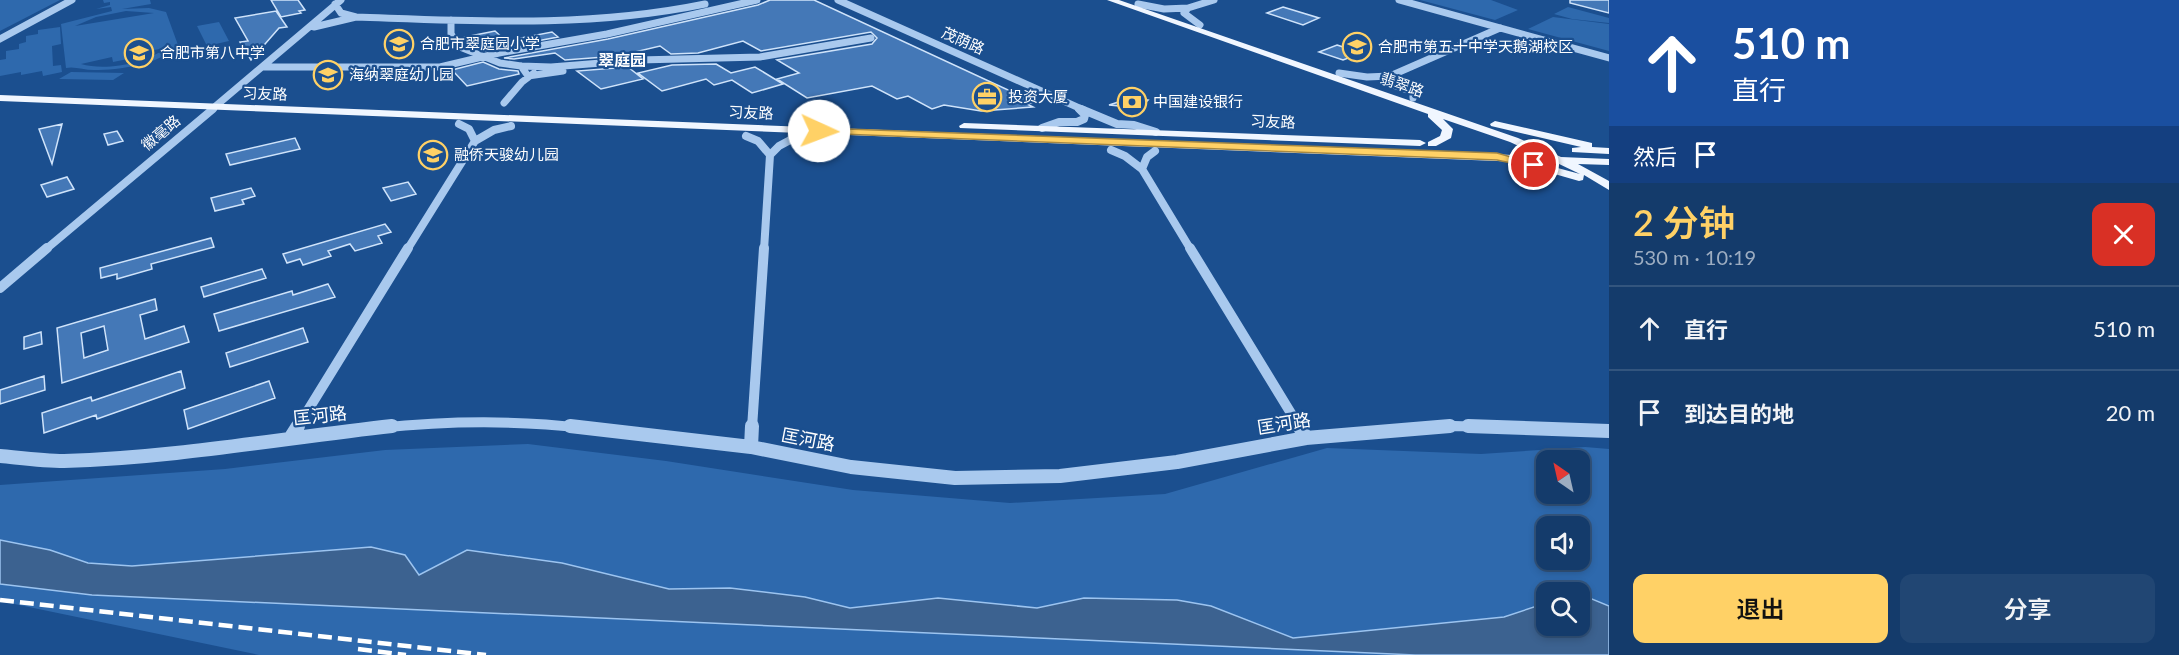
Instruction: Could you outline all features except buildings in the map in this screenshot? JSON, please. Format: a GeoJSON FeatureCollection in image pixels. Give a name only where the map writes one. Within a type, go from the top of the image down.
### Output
{"type":"FeatureCollection","features":[{"type":"Feature","properties":{"kind":"main road","name":"翡翠路"},"geometry":{"type":"LineString","coordinates":[[1111,0],[1414,102],[1478,120],[1556,154],[1593,175],[1609,188]]}},
{"type":"Feature","properties":{"kind":"main road","name":"翡翠路"},"geometry":{"type":"LineString","coordinates":[[1126,0],[1339,73],[1532,148]]}},
{"type":"Feature","properties":{"kind":"main road","name":"习友路"},"geometry":{"type":"LineString","coordinates":[[0,91],[1156,132],[1532,148],[1581,160],[1609,162]]}},
{"type":"Feature","properties":{"kind":"main road","name":"习友路"},"geometry":{"type":"LineString","coordinates":[[0,98],[1497,156],[1609,150]]}},
{"type":"Feature","properties":{"kind":"main road"},"geometry":{"type":"LineString","coordinates":[[1414,102],[1439,119],[1448,129],[1445,138],[1432,144]]}},
{"type":"Feature","properties":{"kind":"main road"},"geometry":{"type":"LineString","coordinates":[[1478,120],[1609,150]]}},
{"type":"Feature","properties":{"kind":"main road"},"geometry":{"type":"LineString","coordinates":[[1497,156],[1575,176],[1609,188]]}},
{"type":"Feature","properties":{"kind":"main road"},"geometry":{"type":"LineString","coordinates":[[1581,160],[1609,173]]}},
{"type":"Feature","properties":{"kind":"street"},"geometry":{"type":"LineString","coordinates":[[0,39],[72,0]]}},
{"type":"Feature","properties":{"kind":"street"},"geometry":{"type":"LineString","coordinates":[[338,2],[341,13],[356,17],[524,22],[606,19],[654,14],[724,0]]}},
{"type":"Feature","properties":{"kind":"street"},"geometry":{"type":"LineString","coordinates":[[262,67],[440,67],[607,34],[757,0]]}},
{"type":"Feature","properties":{"kind":"street","name":"茂荫路"},"geometry":{"type":"LineString","coordinates":[[838,0],[1117,124],[1134,125],[1156,132]]}},
{"type":"Feature","properties":{"kind":"street"},"geometry":{"type":"LineString","coordinates":[[1138,4],[1164,9],[1188,8],[1215,0]]}},
{"type":"Feature","properties":{"kind":"street"},"geometry":{"type":"LineString","coordinates":[[1399,0],[1609,58]]}},
{"type":"Feature","properties":{"kind":"street","name":"徽毫路"},"geometry":{"type":"LineString","coordinates":[[0,288],[338,2]]}},
{"type":"Feature","properties":{"kind":"street"},"geometry":{"type":"LineString","coordinates":[[1188,8],[1184,13],[1185,16],[1200,25]]}},
{"type":"Feature","properties":{"kind":"street"},"geometry":{"type":"LineString","coordinates":[[308,29],[356,17]]}},
{"type":"Feature","properties":{"kind":"street"},"geometry":{"type":"LineString","coordinates":[[452,20],[451,34],[460,47],[482,57],[521,66],[551,67],[639,60],[760,57],[871,38]]}},
{"type":"Feature","properties":{"kind":"street"},"geometry":{"type":"LineString","coordinates":[[1339,73],[1390,76],[1510,24]]}},
{"type":"Feature","properties":{"kind":"street"},"geometry":{"type":"LineString","coordinates":[[528,76],[557,73],[576,65]]}},
{"type":"Feature","properties":{"kind":"street"},"geometry":{"type":"LineString","coordinates":[[521,66],[528,76]]}},
{"type":"Feature","properties":{"kind":"street"},"geometry":{"type":"LineString","coordinates":[[504,103],[528,76],[551,67]]}},
{"type":"Feature","properties":{"kind":"street"},"geometry":{"type":"LineString","coordinates":[[1390,76],[1393,85],[1413,92],[1414,102]]}},
{"type":"Feature","properties":{"kind":"street"},"geometry":{"type":"LineString","coordinates":[[1042,128],[1059,122],[1077,122],[1084,119],[1085,115],[1077,107]]}},
{"type":"Feature","properties":{"kind":"street"},"geometry":{"type":"LineString","coordinates":[[459,124],[469,129],[475,141]]}},
{"type":"Feature","properties":{"kind":"street"},"geometry":{"type":"LineString","coordinates":[[291,437],[475,141],[494,130],[511,126]]}},
{"type":"Feature","properties":{"kind":"street"},"geometry":{"type":"LineString","coordinates":[[746,136],[758,141],[770,155]]}},
{"type":"Feature","properties":{"kind":"street"},"geometry":{"type":"LineString","coordinates":[[751,447],[770,155],[779,146],[794,138]]}},
{"type":"Feature","properties":{"kind":"street"},"geometry":{"type":"LineString","coordinates":[[1111,150],[1125,156],[1142,170],[1306,438]]}},
{"type":"Feature","properties":{"kind":"street"},"geometry":{"type":"LineString","coordinates":[[1142,170],[1147,157],[1155,151]]}},
{"type":"Feature","properties":{"kind":"street","name":"匡河路"},"geometry":{"type":"LineString","coordinates":[[0,456],[62,461],[172,454],[291,437],[434,422],[540,423],[751,447],[851,467],[955,478],[979,478],[1071,475],[1177,462],[1306,438],[1455,426],[1609,431]]}},
{"type":"Feature","properties":{"kind":"shaded area"},"geometry":{"type":"Polygon","coordinates":[[[0,0],[60,0],[0,31],[0,0]]]}},
{"type":"Feature","properties":{"kind":"shaded area"},"geometry":{"type":"Polygon","coordinates":[[[103,0],[150,0],[151,4],[122,9],[149,8],[166,12],[178,45],[161,57],[139,65],[104,70],[66,68],[61,24],[112,11],[111,7],[96,9],[110,5],[110,2],[104,3],[103,0]],[[126,11],[96,17],[75,26],[154,13],[126,11]],[[166,48],[148,51],[148,55],[113,62],[112,57],[81,64],[101,67],[125,65],[157,54],[166,48]]]}},
{"type":"Feature","properties":{"kind":"shaded area"},"geometry":{"type":"Polygon","coordinates":[[[1420,0],[1491,0],[1518,10],[1495,20],[1420,0]]]}},
{"type":"Feature","properties":{"kind":"shaded area"},"geometry":{"type":"Polygon","coordinates":[[[1568,7],[1609,18],[1609,23],[1572,19],[1554,14],[1568,7]]]}},
{"type":"Feature","properties":{"kind":"shaded area"},"geometry":{"type":"Polygon","coordinates":[[[1553,17],[1609,24],[1609,51],[1528,29],[1553,17]]]}},
{"type":"Feature","properties":{"kind":"shaded area"},"geometry":{"type":"Polygon","coordinates":[[[219,22],[229,41],[207,46],[197,26],[219,22]]]}},
{"type":"Feature","properties":{"kind":"shaded area"},"geometry":{"type":"Polygon","coordinates":[[[60,27],[61,44],[52,46],[53,66],[61,65],[62,72],[43,76],[42,71],[0,76],[0,60],[6,59],[6,51],[19,49],[19,44],[26,42],[26,36],[38,34],[38,30],[60,27]]]}},
{"type":"Feature","properties":{"kind":"shaded area"},"geometry":{"type":"Polygon","coordinates":[[[71,72],[124,73],[113,80],[59,79],[71,72]]]}},
{"type":"Feature","properties":{"kind":"shaded area"},"geometry":{"type":"Polygon","coordinates":[[[528,444],[666,461],[853,490],[1010,503],[1165,494],[1327,448],[1481,454],[1536,450],[1536,504],[1590,504],[1590,450],[1540,450],[1585,447],[1609,449],[1609,655],[259,655],[0,601],[0,485],[225,469],[385,450],[528,444]]]}},
{"type":"Feature","properties":{"kind":"shaded area"},"geometry":{"type":"Polygon","coordinates":[[[0,540],[50,550],[88,563],[132,566],[371,547],[405,555],[419,575],[467,550],[562,563],[669,589],[730,588],[805,597],[850,608],[938,598],[1037,608],[1084,598],[1177,600],[1211,606],[1293,638],[1504,617],[1536,606],[1536,636],[1590,636],[1590,598],[1609,606],[1609,655],[1415,655],[92,595],[0,584],[0,540]]]}},
{"type":"Feature","properties":{"kind":"railway"},"geometry":{"type":"LineString","coordinates":[[0,600],[486,655]]}},
{"type":"Feature","properties":{"kind":"railway"},"geometry":{"type":"LineString","coordinates":[[358,649],[406,655]]}},
{"type":"Feature","properties":{"kind":"place","name":"合肥市翠庭园小学"},"geometry":{"type":"Point","coordinates":[399,44]}},
{"type":"Feature","properties":{"kind":"place","name":"合肥市第五十中学天鹅湖校区"},"geometry":{"type":"Point","coordinates":[1357,47]}},
{"type":"Feature","properties":{"kind":"place","name":"合肥市第八中学"},"geometry":{"type":"Point","coordinates":[139,53]}},
{"type":"Feature","properties":{"kind":"place","name":"海纳翠庭幼儿园"},"geometry":{"type":"Point","coordinates":[328,75]}},
{"type":"Feature","properties":{"kind":"place","name":"投资大厦"},"geometry":{"type":"Point","coordinates":[987,97]}},
{"type":"Feature","properties":{"kind":"place","name":"中国建设银行"},"geometry":{"type":"Point","coordinates":[1132,102]}},
{"type":"Feature","properties":{"kind":"place","name":"融侨天骏幼儿园"},"geometry":{"type":"Point","coordinates":[433,155]}},
{"type":"Feature","properties":{"kind":"district","name":"翠庭园"},"geometry":{"type":"Point","coordinates":[622,60]}},
{"type":"Feature","properties":{"kind":"route"},"geometry":{"type":"LineString","coordinates":[[819,131],[1497,156],[1534,165]]}}]}
